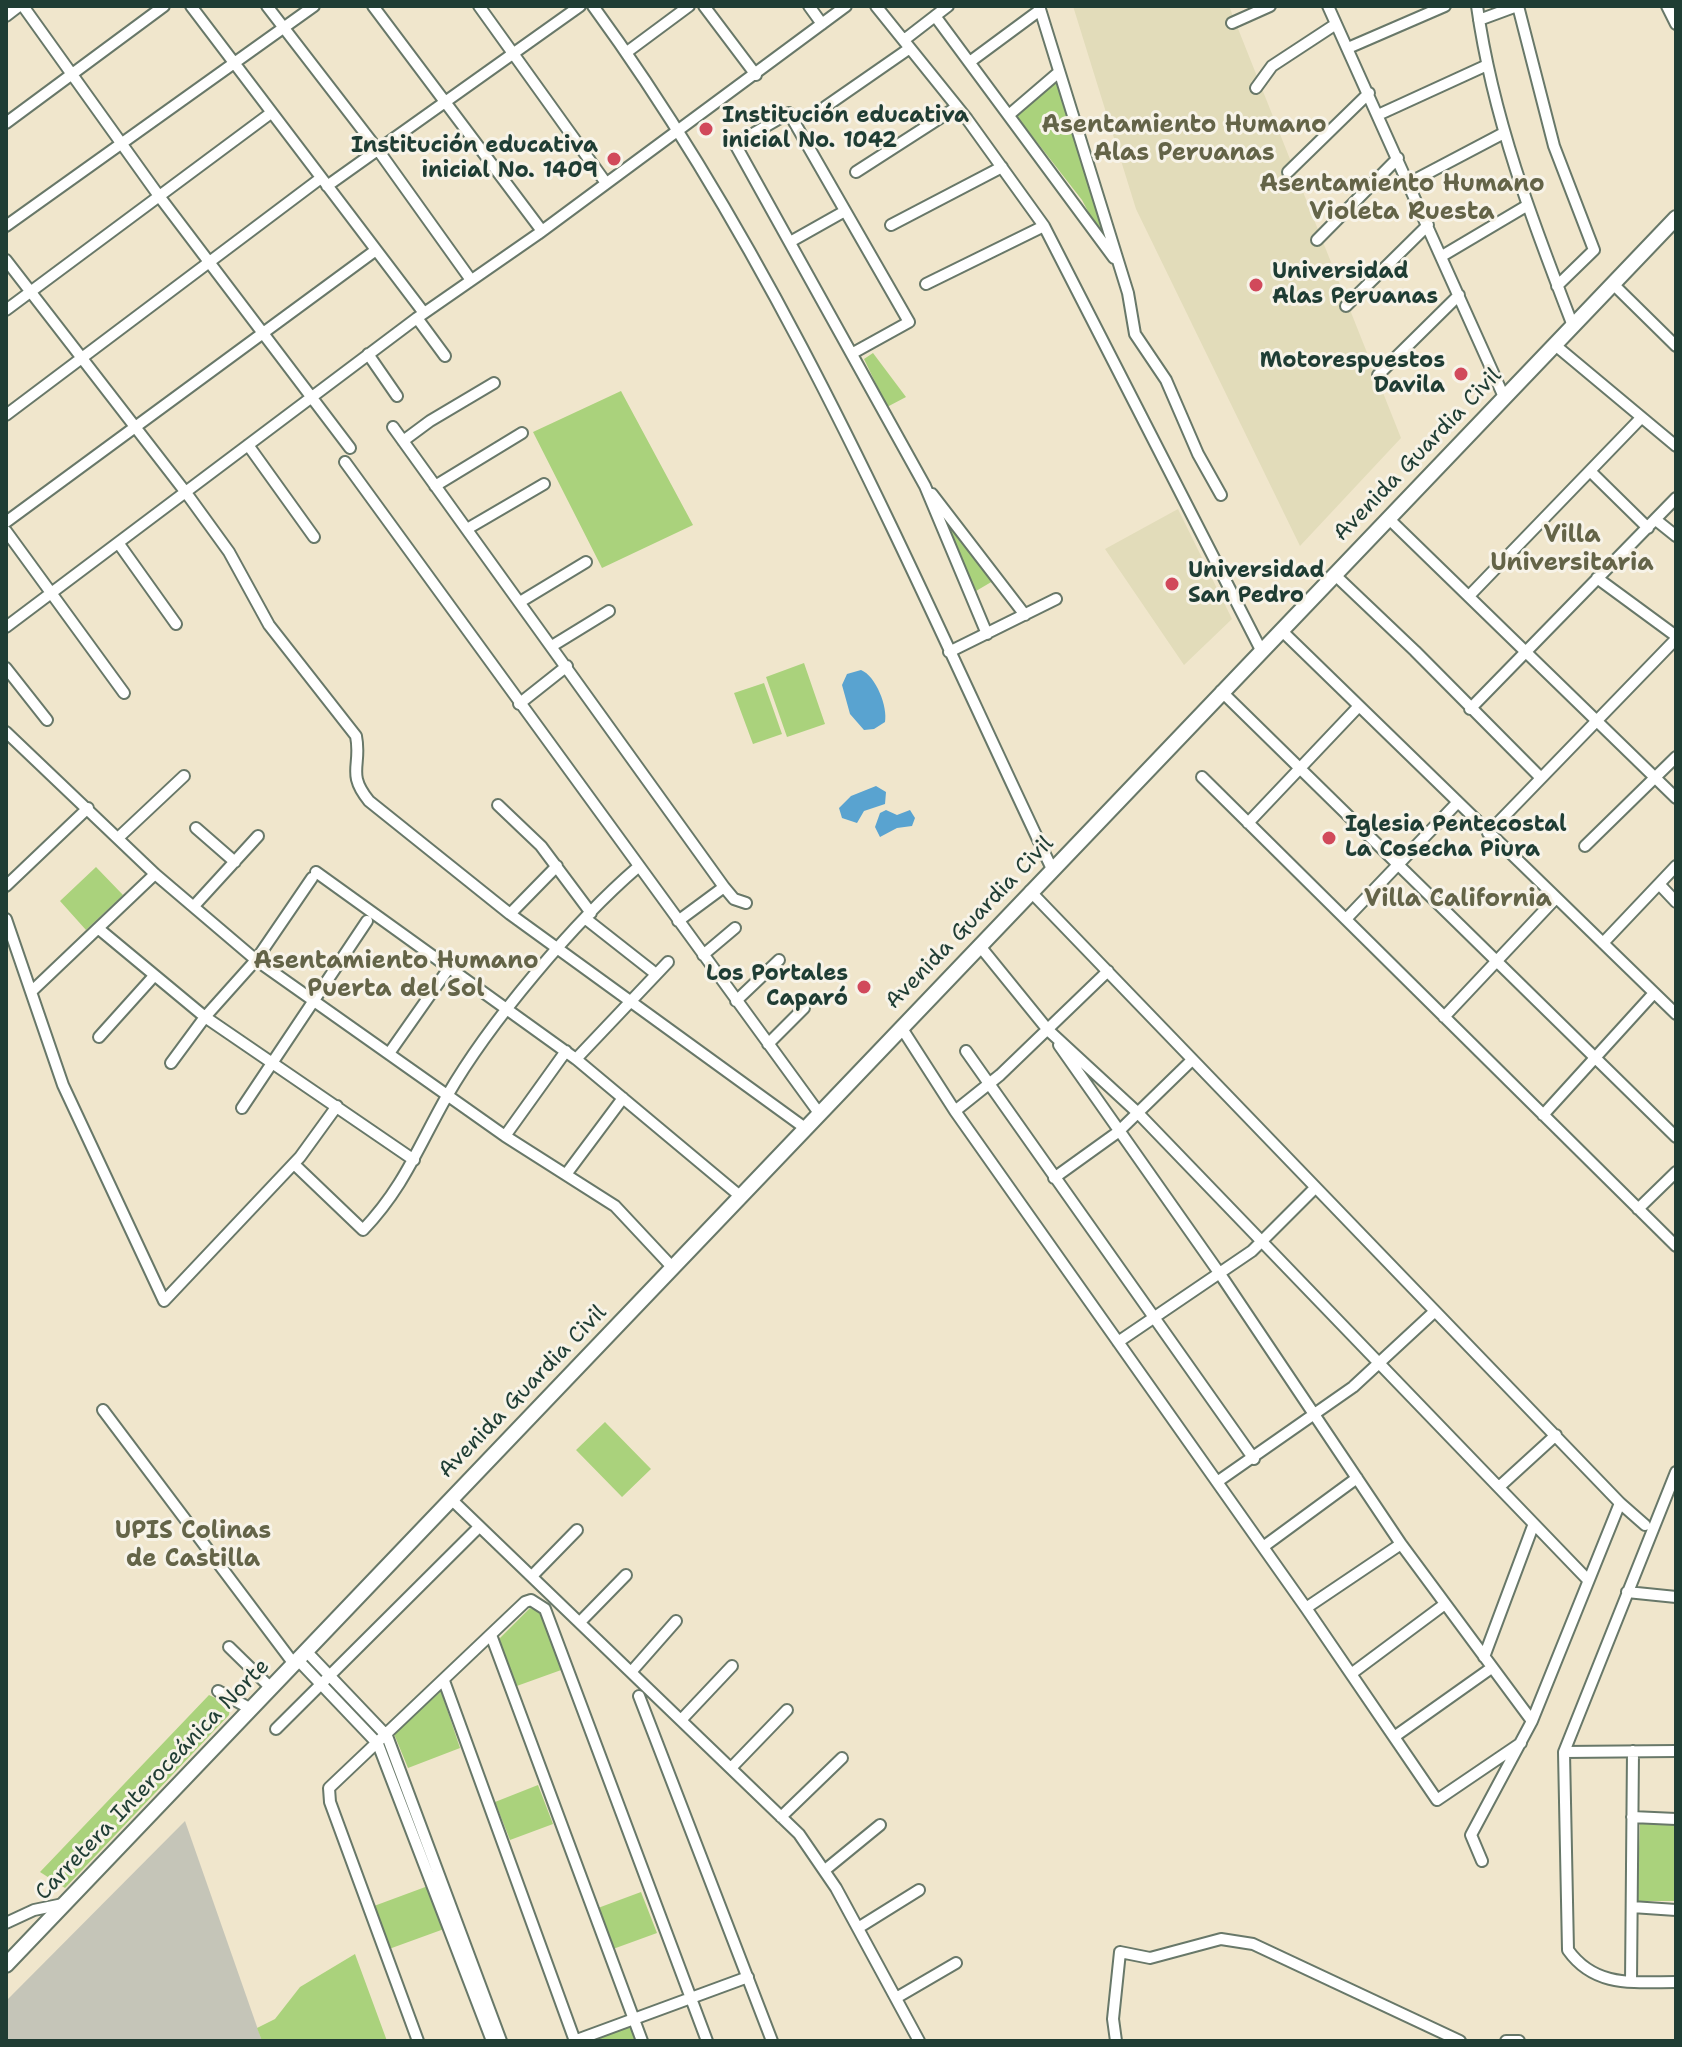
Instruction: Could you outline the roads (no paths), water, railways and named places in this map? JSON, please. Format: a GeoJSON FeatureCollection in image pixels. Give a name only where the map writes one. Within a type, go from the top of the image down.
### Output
{"type":"FeatureCollection","features":[{"type":"Feature","properties":{"kind":"highway","name":"Avenida Guardia Civil"},"geometry":{"type":"LineString","coordinates":[[299,1658],[1676,218]]}},
{"type":"Feature","properties":{"kind":"highway","name":"Carretera Interoceánica Norte"},"geometry":{"type":"LineString","coordinates":[[6,1965],[299,1658]]}},
{"type":"Feature","properties":{"kind":"street"},"geometry":{"type":"LineString","coordinates":[[6,16],[21,6],[159,196],[350,448]]}},
{"type":"Feature","properties":{"kind":"street"},"geometry":{"type":"LineString","coordinates":[[6,123],[164,6]]}},
{"type":"Feature","properties":{"kind":"street"},"geometry":{"type":"LineString","coordinates":[[191,6],[376,250],[445,356]]}},
{"type":"Feature","properties":{"kind":"street"},"geometry":{"type":"LineString","coordinates":[[267,6],[378,150],[471,280]]}},
{"type":"Feature","properties":{"kind":"street"},"geometry":{"type":"LineString","coordinates":[[6,226],[314,6]]}},
{"type":"Feature","properties":{"kind":"street"},"geometry":{"type":"LineString","coordinates":[[373,6],[542,231]]}},
{"type":"Feature","properties":{"kind":"street"},"geometry":{"type":"LineString","coordinates":[[479,6],[606,183]]}},
{"type":"Feature","properties":{"kind":"street"},"geometry":{"type":"LineString","coordinates":[[6,415],[208,261],[324,182],[378,150],[580,6]]}},
{"type":"Feature","properties":{"kind":"street"},"geometry":{"type":"LineString","coordinates":[[593,6],[680,129],[814,368],[1052,869]]}},
{"type":"Feature","properties":{"kind":"street"},"geometry":{"type":"LineString","coordinates":[[627,52],[689,6]]}},
{"type":"Feature","properties":{"kind":"street"},"geometry":{"type":"LineString","coordinates":[[704,6],[756,75]]}},
{"type":"Feature","properties":{"kind":"street"},"geometry":{"type":"LineString","coordinates":[[809,6],[822,24]]}},
{"type":"Feature","properties":{"kind":"street"},"geometry":{"type":"LineString","coordinates":[[6,627],[187,494],[420,315],[542,231],[846,6]]}},
{"type":"Feature","properties":{"kind":"street"},"geometry":{"type":"LineString","coordinates":[[876,6],[957,107],[1044,226],[1261,650]]}},
{"type":"Feature","properties":{"kind":"street"},"geometry":{"type":"LineString","coordinates":[[825,107],[907,44],[948,6]]}},
{"type":"Feature","properties":{"kind":"street"},"geometry":{"type":"LineString","coordinates":[[1232,23],[1270,6]]}},
{"type":"Feature","properties":{"kind":"street"},"geometry":{"type":"LineString","coordinates":[[1328,6],[1504,397]]}},
{"type":"Feature","properties":{"kind":"street"},"geometry":{"type":"LineString","coordinates":[[1348,48],[1445,6]]}},
{"type":"Feature","properties":{"kind":"street"},"geometry":{"type":"LineString","coordinates":[[1477,6],[1485,66],[1502,134],[1573,326]]}},
{"type":"Feature","properties":{"kind":"street"},"geometry":{"type":"LineString","coordinates":[[1479,20],[1518,6],[1554,146],[1594,250],[1557,286]]}},
{"type":"Feature","properties":{"kind":"street"},"geometry":{"type":"LineString","coordinates":[[1667,6],[1676,24]]}},
{"type":"Feature","properties":{"kind":"street"},"geometry":{"type":"LineString","coordinates":[[971,61],[1039,8],[1118,263],[1135,334],[1166,380],[1198,454],[1221,495]]}},
{"type":"Feature","properties":{"kind":"street"},"geometry":{"type":"LineString","coordinates":[[935,16],[1118,263]]}},
{"type":"Feature","properties":{"kind":"street"},"geometry":{"type":"LineString","coordinates":[[1256,88],[1272,66],[1336,24]]}},
{"type":"Feature","properties":{"kind":"street"},"geometry":{"type":"LineString","coordinates":[[1378,115],[1485,66]]}},
{"type":"Feature","properties":{"kind":"street"},"geometry":{"type":"LineString","coordinates":[[1010,114],[1059,72]]}},
{"type":"Feature","properties":{"kind":"street"},"geometry":{"type":"LineString","coordinates":[[1288,172],[1369,93]]}},
{"type":"Feature","properties":{"kind":"street"},"geometry":{"type":"LineString","coordinates":[[856,172],[957,107]]}},
{"type":"Feature","properties":{"kind":"street"},"geometry":{"type":"LineString","coordinates":[[6,310],[271,113]]}},
{"type":"Feature","properties":{"kind":"street"},"geometry":{"type":"LineString","coordinates":[[853,353],[909,322],[789,113],[735,144],[925,486],[987,634]]}},
{"type":"Feature","properties":{"kind":"street"},"geometry":{"type":"LineString","coordinates":[[1409,183],[1502,134]]}},
{"type":"Feature","properties":{"kind":"street"},"geometry":{"type":"LineString","coordinates":[[1317,240],[1398,158]]}},
{"type":"Feature","properties":{"kind":"street"},"geometry":{"type":"LineString","coordinates":[[891,225],[1002,167]]}},
{"type":"Feature","properties":{"kind":"street"},"geometry":{"type":"LineString","coordinates":[[1442,256],[1528,205]]}},
{"type":"Feature","properties":{"kind":"street"},"geometry":{"type":"LineString","coordinates":[[790,242],[845,211]]}},
{"type":"Feature","properties":{"kind":"street"},"geometry":{"type":"LineString","coordinates":[[1346,306],[1428,225]]}},
{"type":"Feature","properties":{"kind":"street"},"geometry":{"type":"LineString","coordinates":[[926,284],[1044,226]]}},
{"type":"Feature","properties":{"kind":"street"},"geometry":{"type":"LineString","coordinates":[[6,522],[376,250]]}},
{"type":"Feature","properties":{"kind":"street"},"geometry":{"type":"LineString","coordinates":[[6,260],[79,359],[187,494],[229,552],[269,625],[356,736],[359,750],[353,773],[357,787],[369,801],[510,914],[805,1128]]}},
{"type":"Feature","properties":{"kind":"street"},"geometry":{"type":"LineString","coordinates":[[1613,284],[1676,346]]}},
{"type":"Feature","properties":{"kind":"street"},"geometry":{"type":"LineString","coordinates":[[1378,375],[1459,295]]}},
{"type":"Feature","properties":{"kind":"street"},"geometry":{"type":"LineString","coordinates":[[1555,345],[1676,446]]}},
{"type":"Feature","properties":{"kind":"street"},"geometry":{"type":"LineString","coordinates":[[368,354],[397,396]]}},
{"type":"Feature","properties":{"kind":"street"},"geometry":{"type":"LineString","coordinates":[[403,441],[494,383]]}},
{"type":"Feature","properties":{"kind":"street"},"geometry":{"type":"LineString","coordinates":[[1469,596],[1641,418]]}},
{"type":"Feature","properties":{"kind":"street"},"geometry":{"type":"LineString","coordinates":[[393,427],[724,887],[734,899],[746,903]]}},
{"type":"Feature","properties":{"kind":"street"},"geometry":{"type":"LineString","coordinates":[[435,486],[522,433]]}},
{"type":"Feature","properties":{"kind":"street"},"geometry":{"type":"LineString","coordinates":[[248,445],[314,537]]}},
{"type":"Feature","properties":{"kind":"street"},"geometry":{"type":"LineString","coordinates":[[345,462],[819,1113]]}},
{"type":"Feature","properties":{"kind":"street"},"geometry":{"type":"LineString","coordinates":[[1591,472],[1652,524],[1676,536]]}},
{"type":"Feature","properties":{"kind":"street"},"geometry":{"type":"LineString","coordinates":[[467,529],[544,484]]}},
{"type":"Feature","properties":{"kind":"street"},"geometry":{"type":"LineString","coordinates":[[925,486],[1025,615]]}},
{"type":"Feature","properties":{"kind":"street"},"geometry":{"type":"LineString","coordinates":[[1470,709],[1676,498]]}},
{"type":"Feature","properties":{"kind":"street"},"geometry":{"type":"LineString","coordinates":[[1388,518],[1676,798]]}},
{"type":"Feature","properties":{"kind":"street"},"geometry":{"type":"LineString","coordinates":[[6,531],[124,693]]}},
{"type":"Feature","properties":{"kind":"street"},"geometry":{"type":"LineString","coordinates":[[119,544],[176,624]]}},
{"type":"Feature","properties":{"kind":"street"},"geometry":{"type":"LineString","coordinates":[[520,602],[586,562]]}},
{"type":"Feature","properties":{"kind":"street"},"geometry":{"type":"LineString","coordinates":[[1334,574],[1541,778]]}},
{"type":"Feature","properties":{"kind":"street"},"geometry":{"type":"LineString","coordinates":[[1488,833],[1676,637],[1597,578]]}},
{"type":"Feature","properties":{"kind":"street"},"geometry":{"type":"LineString","coordinates":[[949,652],[1056,599]]}},
{"type":"Feature","properties":{"kind":"street"},"geometry":{"type":"LineString","coordinates":[[552,646],[609,611]]}},
{"type":"Feature","properties":{"kind":"street"},"geometry":{"type":"LineString","coordinates":[[1281,630],[1676,1014]]}},
{"type":"Feature","properties":{"kind":"street"},"geometry":{"type":"LineString","coordinates":[[519,704],[567,666]]}},
{"type":"Feature","properties":{"kind":"street"},"geometry":{"type":"LineString","coordinates":[[6,668],[47,720]]}},
{"type":"Feature","properties":{"kind":"street"},"geometry":{"type":"LineString","coordinates":[[1221,691],[1676,1137]]}},
{"type":"Feature","properties":{"kind":"street"},"geometry":{"type":"LineString","coordinates":[[1248,823],[1359,706]]}},
{"type":"Feature","properties":{"kind":"street"},"geometry":{"type":"LineString","coordinates":[[6,732],[155,874],[256,960],[314,998],[505,1136],[615,1206],[673,1268]]}},
{"type":"Feature","properties":{"kind":"street"},"geometry":{"type":"LineString","coordinates":[[1585,846],[1676,757]]}},
{"type":"Feature","properties":{"kind":"street"},"geometry":{"type":"LineString","coordinates":[[118,838],[184,776]]}},
{"type":"Feature","properties":{"kind":"street"},"geometry":{"type":"LineString","coordinates":[[1202,777],[1676,1246]]}},
{"type":"Feature","properties":{"kind":"street"},"geometry":{"type":"LineString","coordinates":[[1346,919],[1457,803]]}},
{"type":"Feature","properties":{"kind":"street"},"geometry":{"type":"LineString","coordinates":[[498,805],[557,866],[589,916],[656,974]]}},
{"type":"Feature","properties":{"kind":"street"},"geometry":{"type":"LineString","coordinates":[[6,886],[88,808]]}},
{"type":"Feature","properties":{"kind":"street"},"geometry":{"type":"LineString","coordinates":[[196,828],[235,862]]}},
{"type":"Feature","properties":{"kind":"street"},"geometry":{"type":"LineString","coordinates":[[194,906],[258,836]]}},
{"type":"Feature","properties":{"kind":"street"},"geometry":{"type":"LineString","coordinates":[[510,914],[557,866]]}},
{"type":"Feature","properties":{"kind":"street"},"geometry":{"type":"LineString","coordinates":[[1603,943],[1676,866]]}},
{"type":"Feature","properties":{"kind":"street"},"geometry":{"type":"LineString","coordinates":[[294,1164],[363,1230],[390,1201],[448,1095],[506,1010],[589,916],[638,867]]}},
{"type":"Feature","properties":{"kind":"street"},"geometry":{"type":"LineString","coordinates":[[32,991],[155,874]]}},
{"type":"Feature","properties":{"kind":"street"},"geometry":{"type":"LineString","coordinates":[[171,1063],[205,1017],[256,960],[314,875],[566,1051],[740,1196]]}},
{"type":"Feature","properties":{"kind":"street"},"geometry":{"type":"LineString","coordinates":[[1659,884],[1676,902]]}},
{"type":"Feature","properties":{"kind":"street"},"geometry":{"type":"LineString","coordinates":[[678,921],[724,887]]}},
{"type":"Feature","properties":{"kind":"street"},"geometry":{"type":"LineString","coordinates":[[1030,891],[1314,1189],[1645,1525]]}},
{"type":"Feature","properties":{"kind":"street"},"geometry":{"type":"LineString","coordinates":[[1444,1017],[1556,898]]}},
{"type":"Feature","properties":{"kind":"street"},"geometry":{"type":"LineString","coordinates":[[6,919],[10,944],[32,991],[63,1085],[164,1301],[294,1164],[337,1106]]}},
{"type":"Feature","properties":{"kind":"street"},"geometry":{"type":"LineString","coordinates":[[242,1108],[269,1062],[367,921]]}},
{"type":"Feature","properties":{"kind":"street"},"geometry":{"type":"LineString","coordinates":[[703,955],[735,928]]}},
{"type":"Feature","properties":{"kind":"street"},"geometry":{"type":"LineString","coordinates":[[99,929],[153,977],[205,1017],[414,1160]]}},
{"type":"Feature","properties":{"kind":"street"},"geometry":{"type":"LineString","coordinates":[[979,945],[1048,1030],[1220,1274],[1401,1544],[1490,1669],[1532,1721]]}},
{"type":"Feature","properties":{"kind":"street"},"geometry":{"type":"LineString","coordinates":[[736,1001],[779,960]]}},
{"type":"Feature","properties":{"kind":"street"},"geometry":{"type":"LineString","coordinates":[[576,1059],[668,962]]}},
{"type":"Feature","properties":{"kind":"street"},"geometry":{"type":"LineString","coordinates":[[390,1052],[449,968]]}},
{"type":"Feature","properties":{"kind":"street"},"geometry":{"type":"LineString","coordinates":[[955,1111],[989,1084],[1108,971]]}},
{"type":"Feature","properties":{"kind":"street"},"geometry":{"type":"LineString","coordinates":[[99,1037],[153,977]]}},
{"type":"Feature","properties":{"kind":"street"},"geometry":{"type":"LineString","coordinates":[[1543,1115],[1654,993]]}},
{"type":"Feature","properties":{"kind":"street"},"geometry":{"type":"LineString","coordinates":[[768,1044],[804,1008]]}},
{"type":"Feature","properties":{"kind":"street"},"geometry":{"type":"LineString","coordinates":[[901,1027],[955,1111],[1306,1608],[1437,1800],[1521,1743]]}},
{"type":"Feature","properties":{"kind":"street"},"geometry":{"type":"LineString","coordinates":[[1048,1030],[1138,1113],[1588,1580]]}},
{"type":"Feature","properties":{"kind":"street"},"geometry":{"type":"LineString","coordinates":[[505,1136],[566,1051]]}},
{"type":"Feature","properties":{"kind":"street"},"geometry":{"type":"LineString","coordinates":[[966,1051],[1254,1459]]}},
{"type":"Feature","properties":{"kind":"street"},"geometry":{"type":"LineString","coordinates":[[1054,1178],[1118,1132],[1191,1061]]}},
{"type":"Feature","properties":{"kind":"street"},"geometry":{"type":"LineString","coordinates":[[567,1173],[623,1098]]}},
{"type":"Feature","properties":{"kind":"street"},"geometry":{"type":"LineString","coordinates":[[1638,1209],[1676,1172]]}},
{"type":"Feature","properties":{"kind":"street"},"geometry":{"type":"LineString","coordinates":[[1118,1342],[1262,1242],[1314,1189]]}},
{"type":"Feature","properties":{"kind":"street"},"geometry":{"type":"LineString","coordinates":[[1217,1482],[1316,1414],[1379,1363],[1434,1312]]}},
{"type":"Feature","properties":{"kind":"street"},"geometry":{"type":"LineString","coordinates":[[103,1410],[299,1658],[326,1680],[382,1740],[501,2041]]}},
{"type":"Feature","properties":{"kind":"street"},"geometry":{"type":"LineString","coordinates":[[1499,1487],[1556,1435]]}},
{"type":"Feature","properties":{"kind":"street"},"geometry":{"type":"LineString","coordinates":[[1676,1472],[1564,1752],[1568,1950],[1579,1965],[1598,1978],[1676,1982]]}},
{"type":"Feature","properties":{"kind":"street"},"geometry":{"type":"LineString","coordinates":[[1263,1547],[1357,1478]]}},
{"type":"Feature","properties":{"kind":"street"},"geometry":{"type":"LineString","coordinates":[[451,1499],[781,1817],[825,1870],[919,2041]]}},
{"type":"Feature","properties":{"kind":"street"},"geometry":{"type":"LineString","coordinates":[[1482,1861],[1471,1835],[1532,1721],[1620,1503]]}},
{"type":"Feature","properties":{"kind":"street"},"geometry":{"type":"LineString","coordinates":[[1484,1657],[1533,1526]]}},
{"type":"Feature","properties":{"kind":"street"},"geometry":{"type":"LineString","coordinates":[[276,1729],[479,1527]]}},
{"type":"Feature","properties":{"kind":"street"},"geometry":{"type":"LineString","coordinates":[[533,1575],[577,1530]]}},
{"type":"Feature","properties":{"kind":"street"},"geometry":{"type":"LineString","coordinates":[[1306,1608],[1401,1544]]}},
{"type":"Feature","properties":{"kind":"street"},"geometry":{"type":"LineString","coordinates":[[581,1621],[626,1575]]}},
{"type":"Feature","properties":{"kind":"street"},"geometry":{"type":"LineString","coordinates":[[1627,1592],[1676,1597]]}},
{"type":"Feature","properties":{"kind":"street"},"geometry":{"type":"LineString","coordinates":[[418,2041],[328,1794],[329,1788],[525,1602],[535,1600],[544,1606],[707,2041]]}},
{"type":"Feature","properties":{"kind":"street"},"geometry":{"type":"LineString","coordinates":[[1351,1674],[1445,1604]]}},
{"type":"Feature","properties":{"kind":"street"},"geometry":{"type":"LineString","coordinates":[[632,1671],[676,1621]]}},
{"type":"Feature","properties":{"kind":"street"},"geometry":{"type":"LineString","coordinates":[[491,1635],[642,2041]]}},
{"type":"Feature","properties":{"kind":"street"},"geometry":{"type":"LineString","coordinates":[[229,1647],[271,1688]]}},
{"type":"Feature","properties":{"kind":"street"},"geometry":{"type":"LineString","coordinates":[[682,1719],[732,1666]]}},
{"type":"Feature","properties":{"kind":"street"},"geometry":{"type":"LineString","coordinates":[[1394,1737],[1490,1669]]}},
{"type":"Feature","properties":{"kind":"street"},"geometry":{"type":"LineString","coordinates":[[444,1681],[575,2041],[748,1977]]}},
{"type":"Feature","properties":{"kind":"street"},"geometry":{"type":"LineString","coordinates":[[218,1691],[251,1709]]}},
{"type":"Feature","properties":{"kind":"street"},"geometry":{"type":"LineString","coordinates":[[639,1696],[772,2041]]}},
{"type":"Feature","properties":{"kind":"street"},"geometry":{"type":"LineString","coordinates":[[731,1768],[787,1710]]}},
{"type":"Feature","properties":{"kind":"street"},"geometry":{"type":"LineString","coordinates":[[382,1740],[492,2041]]}},
{"type":"Feature","properties":{"kind":"street"},"geometry":{"type":"LineString","coordinates":[[1631,1982],[1633,1751]]}},
{"type":"Feature","properties":{"kind":"street"},"geometry":{"type":"LineString","coordinates":[[1564,1752],[1676,1751]]}},
{"type":"Feature","properties":{"kind":"street"},"geometry":{"type":"LineString","coordinates":[[781,1817],[842,1758]]}},
{"type":"Feature","properties":{"kind":"street"},"geometry":{"type":"LineString","coordinates":[[1632,1817],[1676,1819]]}},
{"type":"Feature","properties":{"kind":"street"},"geometry":{"type":"LineString","coordinates":[[825,1870],[880,1825]]}},
{"type":"Feature","properties":{"kind":"street"},"geometry":{"type":"LineString","coordinates":[[858,1928],[919,1890]]}},
{"type":"Feature","properties":{"kind":"street"},"geometry":{"type":"LineString","coordinates":[[6,1923],[34,1910],[65,1904]]}},
{"type":"Feature","properties":{"kind":"street"},"geometry":{"type":"LineString","coordinates":[[1632,1907],[1676,1910]]}},
{"type":"Feature","properties":{"kind":"street"},"geometry":{"type":"LineString","coordinates":[[1116,2041],[1116,1970],[1120,1952],[1150,1958],[1228,1939],[1253,1944],[1460,2041]]}},
{"type":"Feature","properties":{"kind":"street"},"geometry":{"type":"LineString","coordinates":[[896,1998],[956,1963]]}},
{"type":"Feature","properties":{"kind":"street"},"geometry":{"type":"LineString","coordinates":[[1506,2041],[1519,2041]]}},
{"type":"Feature","properties":{"kind":"water"},"geometry":{"type":"Polygon","coordinates":[[[861,670],[876,685],[885,708],[885,722],[874,729],[864,730],[850,714],[842,685],[847,674],[861,670]]]}},
{"type":"Feature","properties":{"kind":"water"},"geometry":{"type":"Polygon","coordinates":[[[876,786],[886,792],[885,804],[864,811],[857,823],[842,818],[839,808],[851,796],[876,786]]]}},
{"type":"Feature","properties":{"kind":"water"},"geometry":{"type":"Polygon","coordinates":[[[886,810],[897,815],[910,810],[915,818],[912,826],[897,828],[880,837],[875,827],[880,813],[886,810]]]}},
{"type":"Feature","properties":{"kind":"place","name":"Institución educativa inicial No. 1042"},"geometry":{"type":"Point","coordinates":[706,129]}},
{"type":"Feature","properties":{"kind":"place","name":"Institución educativa inicial No. 1409"},"geometry":{"type":"Point","coordinates":[614,159]}},
{"type":"Feature","properties":{"kind":"place","name":"Universidad Alas Peruanas"},"geometry":{"type":"Point","coordinates":[1256,285]}},
{"type":"Feature","properties":{"kind":"place","name":"Motorespuestos Davila"},"geometry":{"type":"Point","coordinates":[1461,374]}},
{"type":"Feature","properties":{"kind":"place","name":"Universidad San Pedro"},"geometry":{"type":"Point","coordinates":[1172,584]}},
{"type":"Feature","properties":{"kind":"place","name":"Iglesia Pentecostal La Cosecha Piura"},"geometry":{"type":"Point","coordinates":[1329,838]}},
{"type":"Feature","properties":{"kind":"place","name":"Los Portales Caparó"},"geometry":{"type":"Point","coordinates":[864,987]}},
{"type":"Feature","properties":{"kind":"district","name":"Asentamiento Humano Alas Peruanas"},"geometry":{"type":"Point","coordinates":[1184,140]}},
{"type":"Feature","properties":{"kind":"district","name":"Asentamiento Humano Violeta Ruesta"},"geometry":{"type":"Point","coordinates":[1402,199]}},
{"type":"Feature","properties":{"kind":"district","name":"Villa Universitaria"},"geometry":{"type":"Point","coordinates":[1572,550]}},
{"type":"Feature","properties":{"kind":"district","name":"Villa California"},"geometry":{"type":"Point","coordinates":[1458,900]}},
{"type":"Feature","properties":{"kind":"district","name":"Asentamiento Humano Puerta del Sol"},"geometry":{"type":"Point","coordinates":[396,976]}},
{"type":"Feature","properties":{"kind":"district","name":"UPIS Colinas de Castilla"},"geometry":{"type":"Point","coordinates":[193,1546]}}]}
